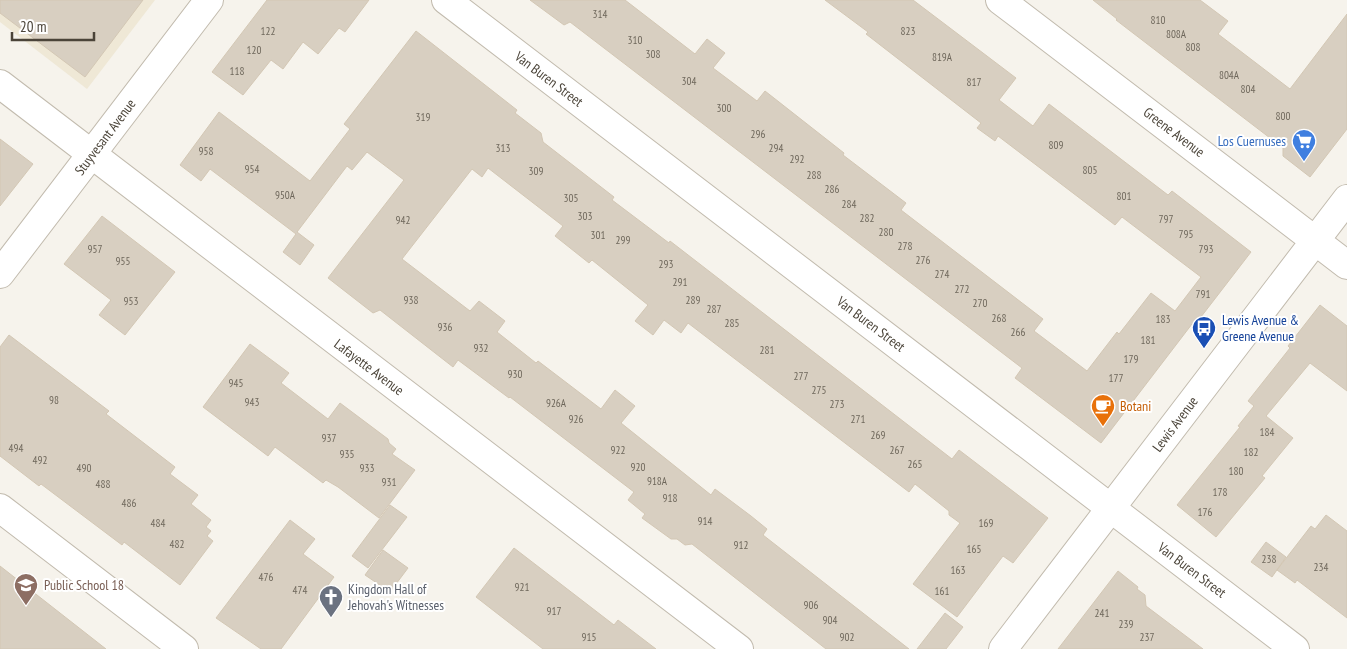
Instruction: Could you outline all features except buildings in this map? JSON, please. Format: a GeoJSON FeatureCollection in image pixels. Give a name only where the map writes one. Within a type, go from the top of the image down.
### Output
{"type":"FeatureCollection","features":[{"type":"Feature","properties":{"kind":"street","name":"Stuyvesant Avenue"},"geometry":{"type":"LineString","coordinates":[[0,274],[209,0]]}},
{"type":"Feature","properties":{"kind":"street","name":"Van Buren Street"},"geometry":{"type":"LineString","coordinates":[[446,0],[1295,649]]}},
{"type":"Feature","properties":{"kind":"street","name":"Greene Avenue"},"geometry":{"type":"LineString","coordinates":[[1000,0],[1347,265]]}},
{"type":"Feature","properties":{"kind":"street","name":"Lafayette Avenue"},"geometry":{"type":"LineString","coordinates":[[0,84],[738,649]]}},
{"type":"Feature","properties":{"kind":"street","name":"Lewis Avenue"},"geometry":{"type":"LineString","coordinates":[[1003,649],[1347,199]]}},
{"type":"Feature","properties":{"kind":"street"},"geometry":{"type":"LineString","coordinates":[[0,508],[184,649]]}},
{"type":"Feature","properties":{"kind":"shaded area"},"geometry":{"type":"Polygon","coordinates":[[[0,0],[155,0],[87,89],[0,22],[0,0]]]}},
{"type":"Feature","properties":{"kind":"place","name":"Los Cuernuses"},"geometry":{"type":"Point","coordinates":[1304,162]}},
{"type":"Feature","properties":{"kind":"place","name":"Lewis Avenue & Greene Avenue"},"geometry":{"type":"Point","coordinates":[1204,349]}},
{"type":"Feature","properties":{"kind":"place","name":"Botani"},"geometry":{"type":"Point","coordinates":[1103,427]}},
{"type":"Feature","properties":{"kind":"place","name":"Public School 18"},"geometry":{"type":"Point","coordinates":[26,606]}},
{"type":"Feature","properties":{"kind":"place","name":"Kingdom Hall of Jehovah's Witnesses"},"geometry":{"type":"Point","coordinates":[331,618]}}]}
